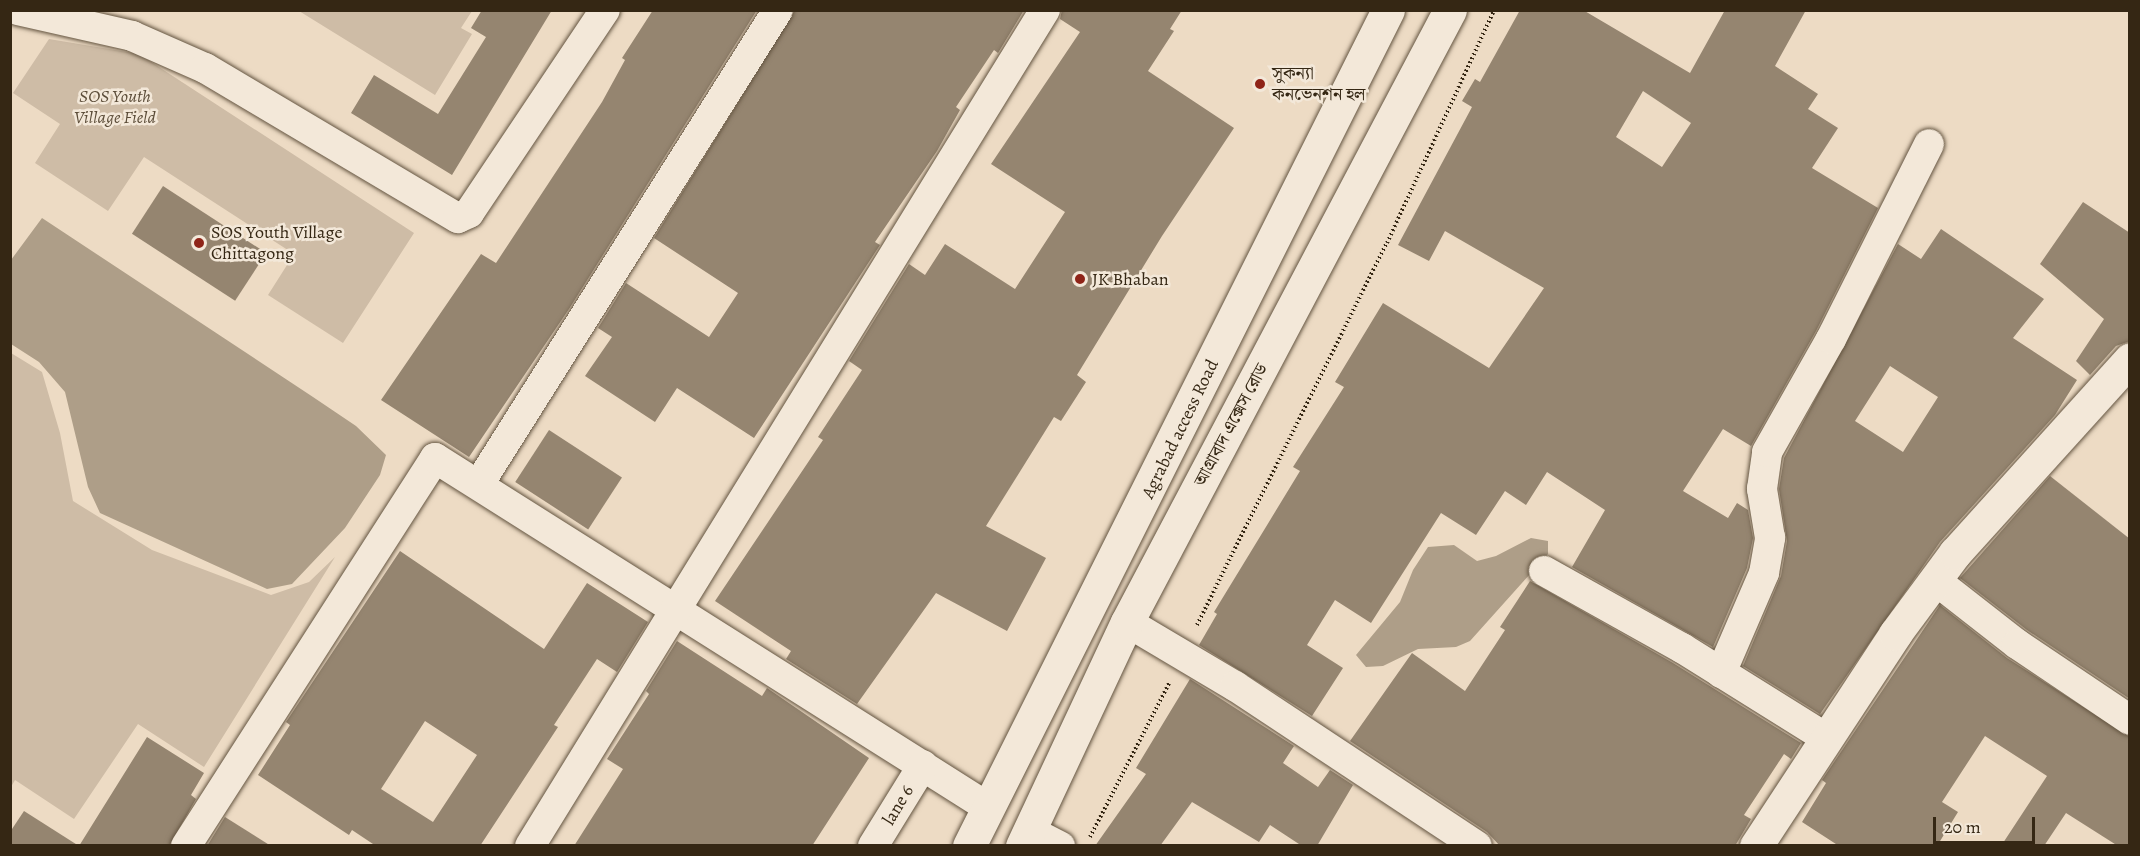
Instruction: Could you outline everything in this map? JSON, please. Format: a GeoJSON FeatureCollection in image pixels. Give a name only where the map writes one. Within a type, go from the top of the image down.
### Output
{"type":"FeatureCollection","features":[{"type":"Feature","properties":{"kind":"main road","name":"Agrabad access Road"},"geometry":{"type":"LineString","coordinates":[[969,846],[1388,10]]}},
{"type":"Feature","properties":{"kind":"main road","name":"আগ্রাবাদ এক্সেস রোড"},"geometry":{"type":"LineString","coordinates":[[1026,838],[1127,622],[1450,10]]}},
{"type":"Feature","properties":{"kind":"main road"},"geometry":{"type":"LineString","coordinates":[[1756,846],[1826,738],[1955,553],[2130,359]]}},
{"type":"Feature","properties":{"kind":"street"},"geometry":{"type":"LineString","coordinates":[[18,10],[132,36],[205,68],[458,218],[469,213],[605,10]]}},
{"type":"Feature","properties":{"kind":"street"},"geometry":{"type":"LineString","coordinates":[[479,484],[778,10]]}},
{"type":"Feature","properties":{"kind":"street"},"geometry":{"type":"LineString","coordinates":[[530,846],[678,610],[1045,10]]}},
{"type":"Feature","properties":{"kind":"street"},"geometry":{"type":"LineString","coordinates":[[1722,673],[1764,573],[1770,538],[1762,489],[1767,452],[1831,339],[1929,144]]}},
{"type":"Feature","properties":{"kind":"street"},"geometry":{"type":"LineString","coordinates":[[186,846],[435,458],[989,808]]}},
{"type":"Feature","properties":{"kind":"street"},"geometry":{"type":"LineString","coordinates":[[1544,570],[1722,673],[1826,738]]}},
{"type":"Feature","properties":{"kind":"street"},"geometry":{"type":"LineString","coordinates":[[1935,580],[2017,644],[2130,720]]}},
{"type":"Feature","properties":{"kind":"street"},"geometry":{"type":"LineString","coordinates":[[1127,622],[1182,655],[1477,846]]}},
{"type":"Feature","properties":{"kind":"street","name":"lane 6"},"geometry":{"type":"LineString","coordinates":[[873,846],[922,765]]}},
{"type":"Feature","properties":{"kind":"street"},"geometry":{"type":"LineString","coordinates":[[1026,838],[1060,846]]}},
{"type":"Feature","properties":{"kind":"path"},"geometry":{"type":"LineString","coordinates":[[1086,846],[1387,243],[1494,10]]}},
{"type":"Feature","properties":{"kind":"green space"},"geometry":{"type":"Polygon","coordinates":[[[299,11],[472,11],[461,28],[472,34],[435,95],[299,11]]]}},
{"type":"Feature","properties":{"kind":"green space","name":"SOS Youth Village Field"},"geometry":{"type":"Polygon","coordinates":[[[49,39],[139,54],[414,233],[343,343],[268,295],[294,254],[144,157],[108,211],[35,163],[60,124],[13,93],[49,39]]]}},
{"type":"Feature","properties":{"kind":"green space"},"geometry":{"type":"Polygon","coordinates":[[[11,353],[42,372],[60,433],[73,501],[152,550],[271,595],[309,582],[335,557],[204,767],[138,724],[74,819],[15,780],[11,787],[11,353]]]}},
{"type":"Feature","properties":{"kind":"shaded area"},"geometry":{"type":"Polygon","coordinates":[[[42,218],[356,426],[386,455],[380,475],[345,528],[292,584],[267,589],[100,513],[88,487],[65,392],[39,362],[11,344],[11,260],[42,218]]]}},
{"type":"Feature","properties":{"kind":"shaded area"},"geometry":{"type":"Polygon","coordinates":[[[1531,538],[1548,541],[1548,554],[1470,641],[1456,647],[1418,649],[1383,666],[1366,667],[1356,655],[1400,602],[1413,570],[1428,547],[1454,545],[1477,561],[1496,556],[1531,538]]]}},
{"type":"Feature","properties":{"kind":"building"},"geometry":{"type":"Polygon","coordinates":[[[482,10],[552,10],[452,175],[351,113],[374,75],[438,114],[486,37],[471,28],[482,10]]]}},
{"type":"Feature","properties":{"kind":"building"},"geometry":{"type":"Polygon","coordinates":[[[653,10],[757,10],[569,309],[469,457],[381,400],[481,254],[496,263],[602,102],[625,60],[622,58],[653,10]]]}},
{"type":"Feature","properties":{"kind":"building"},"geometry":{"type":"Polygon","coordinates":[[[795,10],[1024,10],[998,53],[994,50],[956,107],[960,110],[937,151],[875,242],[880,245],[754,438],[677,388],[655,422],[585,376],[612,337],[598,328],[626,283],[709,337],[738,293],[654,238],[795,10]]]}},
{"type":"Feature","properties":{"kind":"building"},"geometry":{"type":"Polygon","coordinates":[[[1062,10],[1182,10],[1170,29],[1174,31],[1148,71],[1234,128],[1162,236],[1077,375],[1086,382],[1061,421],[1054,417],[986,526],[1046,558],[1007,631],[936,593],[857,704],[786,659],[791,651],[715,601],[823,440],[818,437],[862,370],[849,361],[909,264],[925,275],[945,244],[1015,289],[1065,212],[991,164],[1080,32],[1060,19],[1062,10]]]}},
{"type":"Feature","properties":{"kind":"building"},"geometry":{"type":"Polygon","coordinates":[[[1520,10],[1583,10],[1690,73],[1725,10],[1806,10],[1775,66],[1818,94],[1808,109],[1838,128],[1812,168],[1878,208],[1816,331],[1751,446],[1723,429],[1683,491],[1728,518],[1737,503],[1748,510],[1753,538],[1747,568],[1713,647],[1572,567],[1605,510],[1547,472],[1526,505],[1505,491],[1476,535],[1441,513],[1371,623],[1335,600],[1307,645],[1343,668],[1312,716],[1199,645],[1217,614],[1214,612],[1300,471],[1293,467],[1344,387],[1335,382],[1383,303],[1489,368],[1544,288],[1445,231],[1429,261],[1398,245],[1472,107],[1462,101],[1475,79],[1480,82],[1520,10]],[[1643,91],[1616,137],[1662,167],[1691,123],[1643,91]]]}},
{"type":"Feature","properties":{"kind":"building","name":"SOS Youth Village Chittagong"},"geometry":{"type":"Polygon","coordinates":[[[163,186],[266,253],[235,301],[132,234],[163,186]]]}},
{"type":"Feature","properties":{"kind":"building"},"geometry":{"type":"Polygon","coordinates":[[[2083,202],[2130,233],[2130,341],[2116,346],[2090,375],[2076,361],[2104,319],[2040,264],[2083,202]]]}},
{"type":"Feature","properties":{"kind":"building"},"geometry":{"type":"Polygon","coordinates":[[[1941,229],[2044,299],[2013,338],[2077,380],[2055,415],[1940,542],[1820,714],[1743,666],[1781,576],[1787,541],[1779,489],[1784,458],[1898,244],[1921,259],[1941,229]],[[1890,366],[1855,421],[1903,452],[1938,397],[1890,366]]]}},
{"type":"Feature","properties":{"kind":"building"},"geometry":{"type":"Polygon","coordinates":[[[549,430],[622,477],[588,529],[515,482],[549,430]]]}},
{"type":"Feature","properties":{"kind":"building"},"geometry":{"type":"Polygon","coordinates":[[[2050,476],[2130,539],[2130,699],[2027,630],[1960,578],[2050,476]]]}},
{"type":"Feature","properties":{"kind":"building"},"geometry":{"type":"Polygon","coordinates":[[[400,551],[544,649],[587,583],[648,622],[617,672],[597,659],[554,725],[558,727],[480,846],[376,846],[352,830],[349,835],[258,775],[290,725],[286,722],[400,551]],[[425,721],[381,789],[433,822],[477,755],[425,721]]]}},
{"type":"Feature","properties":{"kind":"building"},"geometry":{"type":"Polygon","coordinates":[[[1530,581],[1673,663],[1801,743],[1791,759],[1784,754],[1744,815],[1751,819],[1735,846],[1500,846],[1487,832],[1350,741],[1412,653],[1465,691],[1505,630],[1500,627],[1530,581]]]}},
{"type":"Feature","properties":{"kind":"building"},"geometry":{"type":"Polygon","coordinates":[[[1940,605],[2007,658],[2130,737],[2130,846],[2118,846],[2066,813],[2044,846],[2001,846],[2047,776],[1985,736],[1942,802],[1958,812],[1937,846],[1839,846],[1802,822],[1826,783],[1822,780],[1940,605]]]}},
{"type":"Feature","properties":{"kind":"building"},"geometry":{"type":"Polygon","coordinates":[[[677,641],[762,696],[767,688],[869,758],[812,846],[574,846],[623,769],[607,759],[649,694],[646,691],[677,641]]]}},
{"type":"Feature","properties":{"kind":"building"},"geometry":{"type":"Polygon","coordinates":[[[1190,679],[1294,746],[1283,763],[1318,787],[1330,770],[1353,785],[1317,846],[1302,846],[1270,825],[1259,842],[1192,802],[1160,846],[1095,846],[1146,774],[1136,768],[1190,679]]]}},
{"type":"Feature","properties":{"kind":"building"},"geometry":{"type":"Polygon","coordinates":[[[147,737],[204,773],[191,795],[196,799],[169,846],[79,846],[147,737]]]}},
{"type":"Feature","properties":{"kind":"building"},"geometry":{"type":"Polygon","coordinates":[[[24,811],[79,846],[10,846],[10,832],[24,811]]]}},
{"type":"Feature","properties":{"kind":"building"},"geometry":{"type":"Polygon","coordinates":[[[225,817],[271,846],[207,846],[225,817]]]}},
{"type":"Feature","properties":{"kind":"place","name":"সুকন্যা কনভেনশন হল"},"geometry":{"type":"Point","coordinates":[1260,84]}},
{"type":"Feature","properties":{"kind":"place","name":"SOS Youth Village Chittagong"},"geometry":{"type":"Point","coordinates":[199,243]}},
{"type":"Feature","properties":{"kind":"place","name":"JK Bhaban"},"geometry":{"type":"Point","coordinates":[1080,279]}}]}
